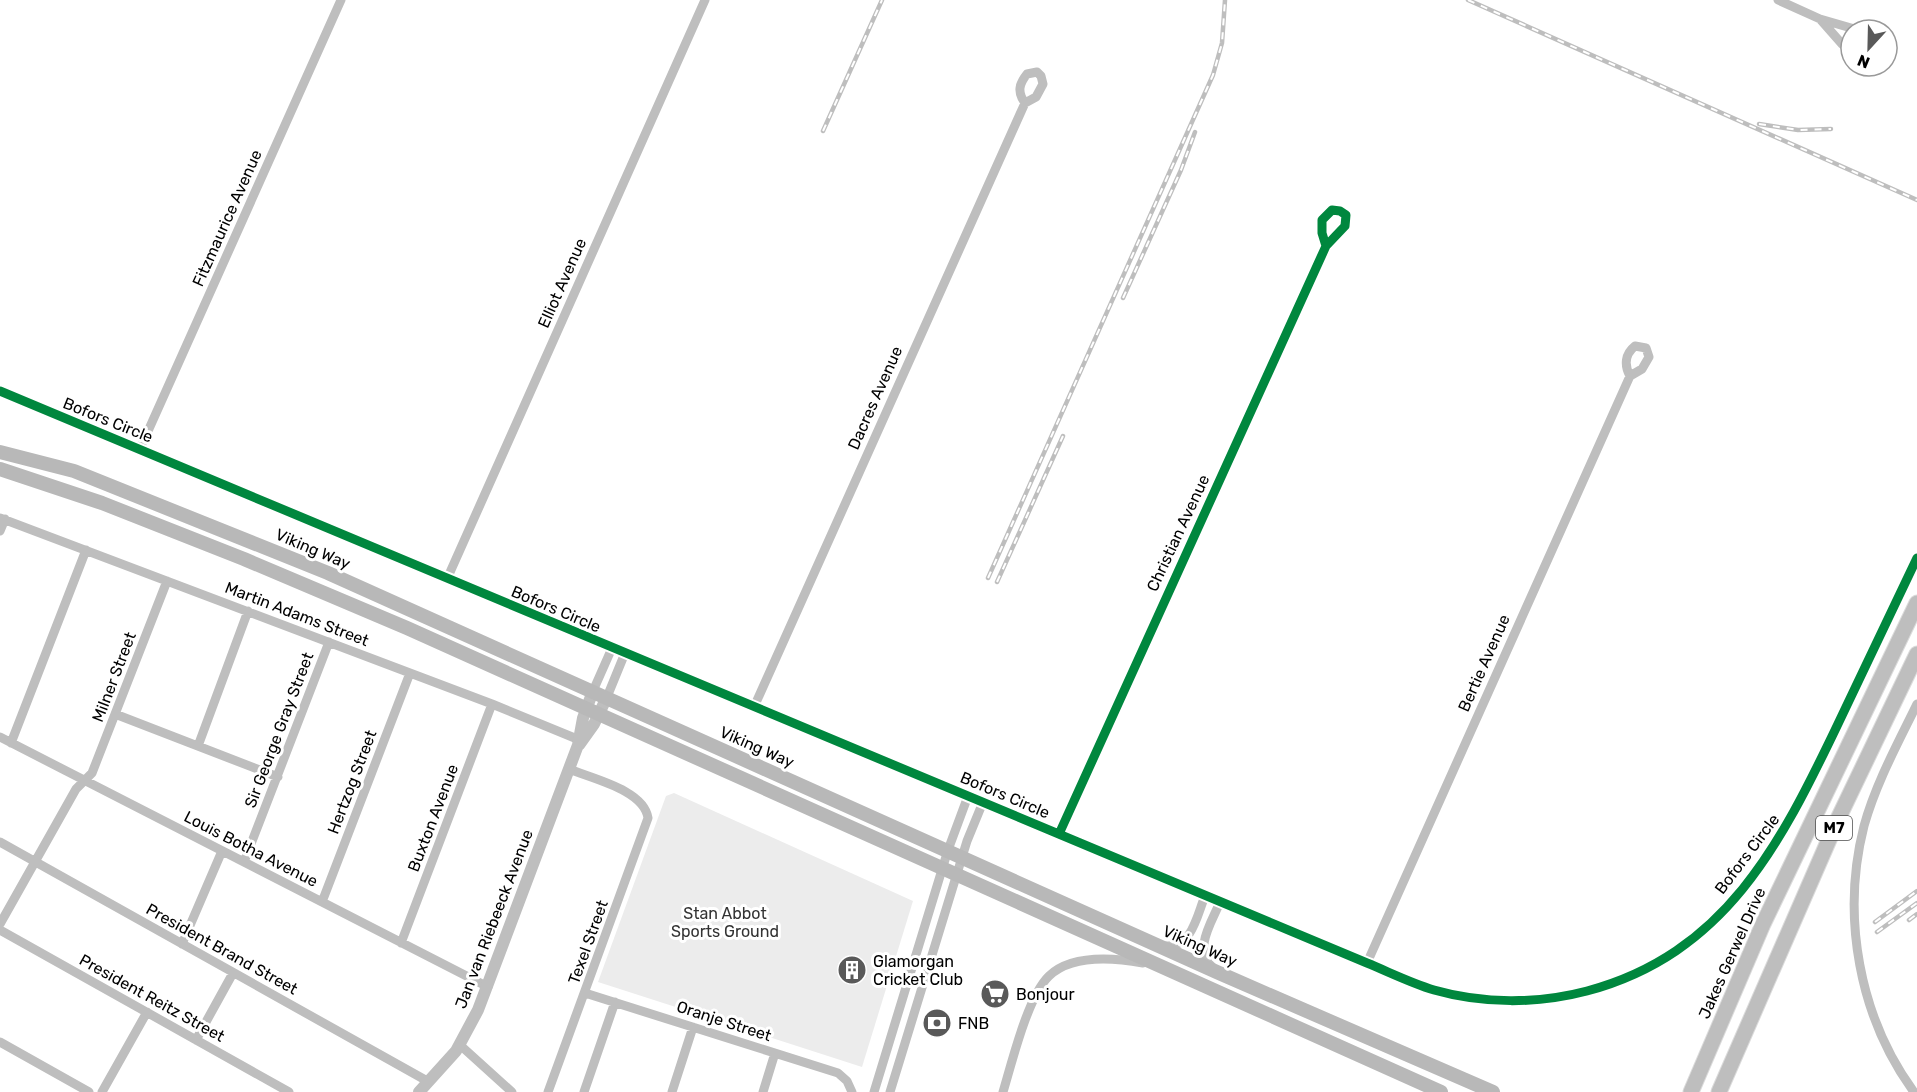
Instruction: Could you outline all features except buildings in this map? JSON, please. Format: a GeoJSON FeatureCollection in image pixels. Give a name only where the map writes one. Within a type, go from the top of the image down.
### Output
{"type":"FeatureCollection","features":[{"type":"Feature","properties":{"kind":"highway","name":"Jakes Gerwel Drive"},"geometry":{"type":"LineString","coordinates":[[1691,1092],[1759,934],[1917,603]]}},
{"type":"Feature","properties":{"kind":"highway","name":"M7"},"geometry":{"type":"LineString","coordinates":[[1719,1092],[1834,830],[1917,654]]}},
{"type":"Feature","properties":{"kind":"main road","name":"Viking Way"},"geometry":{"type":"LineString","coordinates":[[0,452],[74,471],[250,541],[607,697],[1219,973],[1493,1092]]}},
{"type":"Feature","properties":{"kind":"main road","name":"Viking Way"},"geometry":{"type":"LineString","coordinates":[[0,469],[102,503],[244,559],[600,714],[1441,1092]]}},
{"type":"Feature","properties":{"kind":"street","name":"Fitzmaurice Avenue"},"geometry":{"type":"LineString","coordinates":[[140,449],[341,0]]}},
{"type":"Feature","properties":{"kind":"street","name":"Elliot Avenue"},"geometry":{"type":"LineString","coordinates":[[447,579],[705,0]]}},
{"type":"Feature","properties":{"kind":"street"},"geometry":{"type":"LineString","coordinates":[[1778,0],[1794,4],[1820,19],[1839,24]]}},
{"type":"Feature","properties":{"kind":"street"},"geometry":{"type":"LineString","coordinates":[[1820,19],[1839,41]]}},
{"type":"Feature","properties":{"kind":"street","name":"Dacres Avenue"},"geometry":{"type":"LineString","coordinates":[[754,707],[1025,103]]}},
{"type":"Feature","properties":{"kind":"street","name":"Christian Avenue"},"geometry":{"type":"LineString","coordinates":[[1059,834],[1326,246]]}},
{"type":"Feature","properties":{"kind":"street","name":"Bertie Avenue"},"geometry":{"type":"LineString","coordinates":[[1367,963],[1630,376]]}},
{"type":"Feature","properties":{"kind":"street","name":"Bofors Circle"},"geometry":{"type":"LineString","coordinates":[[0,391],[1367,963],[1448,993],[1490,999],[1526,1000],[1571,995],[1619,981],[1658,962],[1685,944],[1742,890],[1783,834],[1917,558]]}},
{"type":"Feature","properties":{"kind":"street"},"geometry":{"type":"LineString","coordinates":[[0,531],[2,518]]}},
{"type":"Feature","properties":{"kind":"street","name":"Martin Adams Street"},"geometry":{"type":"LineString","coordinates":[[2,518],[492,704],[580,742]]}},
{"type":"Feature","properties":{"kind":"street"},"geometry":{"type":"LineString","coordinates":[[11,742],[86,550]]}},
{"type":"Feature","properties":{"kind":"street","name":"Milner Street"},"geometry":{"type":"LineString","coordinates":[[0,924],[84,780],[92,773],[167,581]]}},
{"type":"Feature","properties":{"kind":"street"},"geometry":{"type":"LineString","coordinates":[[198,746],[248,611]]}},
{"type":"Feature","properties":{"kind":"street"},"geometry":{"type":"LineString","coordinates":[[591,640],[600,651],[603,670]]}},
{"type":"Feature","properties":{"kind":"street","name":"Sir George Gray Street"},"geometry":{"type":"LineString","coordinates":[[244,862],[329,642]]}},
{"type":"Feature","properties":{"kind":"street","name":"Jan van Riebeeck Avenue"},"geometry":{"type":"LineString","coordinates":[[580,742],[586,708],[612,648]]}},
{"type":"Feature","properties":{"kind":"street","name":"Jan van Riebeeck Avenue"},"geometry":{"type":"LineString","coordinates":[[419,1092],[460,1045],[488,987],[568,769],[580,742],[600,714],[625,653]]}},
{"type":"Feature","properties":{"kind":"street","name":"Hertzog Street"},"geometry":{"type":"LineString","coordinates":[[322,902],[410,673]]}},
{"type":"Feature","properties":{"kind":"street","name":"Buxton Avenue"},"geometry":{"type":"LineString","coordinates":[[401,943],[492,704]]}},
{"type":"Feature","properties":{"kind":"street"},"geometry":{"type":"LineString","coordinates":[[1914,1092],[1888,1049],[1870,1006],[1860,967],[1855,901],[1859,850],[1871,803],[1917,704]]}},
{"type":"Feature","properties":{"kind":"street"},"geometry":{"type":"LineString","coordinates":[[116,714],[278,777]]}},
{"type":"Feature","properties":{"kind":"street","name":"Louis Botha Avenue"},"geometry":{"type":"LineString","coordinates":[[0,737],[488,987]]}},
{"type":"Feature","properties":{"kind":"street","name":"Texel Street"},"geometry":{"type":"LineString","coordinates":[[548,1092],[646,827],[647,815],[642,803],[633,795],[568,769]]}},
{"type":"Feature","properties":{"kind":"street"},"geometry":{"type":"LineString","coordinates":[[874,1092],[948,850],[969,796]]}},
{"type":"Feature","properties":{"kind":"street"},"geometry":{"type":"LineString","coordinates":[[890,1092],[963,857],[983,802]]}},
{"type":"Feature","properties":{"kind":"street","name":"President Brand Street"},"geometry":{"type":"LineString","coordinates":[[0,842],[429,1082]]}},
{"type":"Feature","properties":{"kind":"street"},"geometry":{"type":"LineString","coordinates":[[182,944],[222,851]]}},
{"type":"Feature","properties":{"kind":"street"},"geometry":{"type":"LineString","coordinates":[[1154,944],[1176,946],[1184,941],[1205,896]]}},
{"type":"Feature","properties":{"kind":"street"},"geometry":{"type":"LineString","coordinates":[[1219,973],[1206,960],[1203,948],[1220,902]]}},
{"type":"Feature","properties":{"kind":"street","name":"President Reitz Street"},"geometry":{"type":"LineString","coordinates":[[0,930],[289,1092]]}},
{"type":"Feature","properties":{"kind":"street"},"geometry":{"type":"LineString","coordinates":[[1003,1092],[1031,1007],[1040,986],[1054,972],[1077,963],[1108,959],[1163,966]]}},
{"type":"Feature","properties":{"kind":"street"},"geometry":{"type":"LineString","coordinates":[[196,1040],[233,973]]}},
{"type":"Feature","properties":{"kind":"street","name":"Oranje Street"},"geometry":{"type":"LineString","coordinates":[[585,993],[838,1073],[851,1089]]}},
{"type":"Feature","properties":{"kind":"street"},"geometry":{"type":"LineString","coordinates":[[584,1092],[615,1002]]}},
{"type":"Feature","properties":{"kind":"street"},"geometry":{"type":"LineString","coordinates":[[102,1092],[147,1012]]}},
{"type":"Feature","properties":{"kind":"street"},"geometry":{"type":"LineString","coordinates":[[672,1092],[693,1027]]}},
{"type":"Feature","properties":{"kind":"street"},"geometry":{"type":"LineString","coordinates":[[0,1042],[89,1092]]}},
{"type":"Feature","properties":{"kind":"street"},"geometry":{"type":"LineString","coordinates":[[460,1045],[512,1092]]}},
{"type":"Feature","properties":{"kind":"street"},"geometry":{"type":"LineString","coordinates":[[763,1092],[775,1053]]}},
{"type":"Feature","properties":{"kind":"green space","name":"Stan Abbot Sports Ground"},"geometry":{"type":"Polygon","coordinates":[[[674,793],[913,901],[862,1067],[598,982],[666,796],[674,793]]]}},
{"type":"Feature","properties":{"kind":"railway"},"geometry":{"type":"LineString","coordinates":[[823,131],[882,0]]}},
{"type":"Feature","properties":{"kind":"railway"},"geometry":{"type":"LineString","coordinates":[[988,578],[1213,75],[1222,43],[1225,0]]}},
{"type":"Feature","properties":{"kind":"railway"},"geometry":{"type":"LineString","coordinates":[[1468,0],[1917,200]]}},
{"type":"Feature","properties":{"kind":"railway"},"geometry":{"type":"LineString","coordinates":[[1759,124],[1798,130],[1831,129]]}},
{"type":"Feature","properties":{"kind":"railway"},"geometry":{"type":"LineString","coordinates":[[1123,298],[1181,170],[1195,132]]}},
{"type":"Feature","properties":{"kind":"railway"},"geometry":{"type":"LineString","coordinates":[[997,582],[1063,436]]}},
{"type":"Feature","properties":{"kind":"railway"},"geometry":{"type":"LineString","coordinates":[[1875,922],[1917,891]]}},
{"type":"Feature","properties":{"kind":"railway"},"geometry":{"type":"LineString","coordinates":[[1877,932],[1917,903]]}},
{"type":"Feature","properties":{"kind":"railway"},"geometry":{"type":"LineString","coordinates":[[1909,920],[1917,914]]}},
{"type":"Feature","properties":{"kind":"cycle path"},"geometry":{"type":"LineString","coordinates":[[1059,834],[1326,246],[1345,226],[1346,215],[1340,211],[1332,210],[1322,220],[1322,233],[1326,246]]}},
{"type":"Feature","properties":{"kind":"cycle path"},"geometry":{"type":"LineString","coordinates":[[0,391],[1408,981],[1453,995],[1491,1000],[1530,1000],[1587,991],[1635,974],[1676,951],[1712,922],[1742,889],[1769,852],[1793,812],[1816,770],[1917,558]]}},
{"type":"Feature","properties":{"kind":"place","name":"Glamorgan Cricket Club"},"geometry":{"type":"Point","coordinates":[852,970]}},
{"type":"Feature","properties":{"kind":"place","name":"Bonjour"},"geometry":{"type":"Point","coordinates":[995,994]}},
{"type":"Feature","properties":{"kind":"place","name":"FNB"},"geometry":{"type":"Point","coordinates":[937,1023]}}]}
